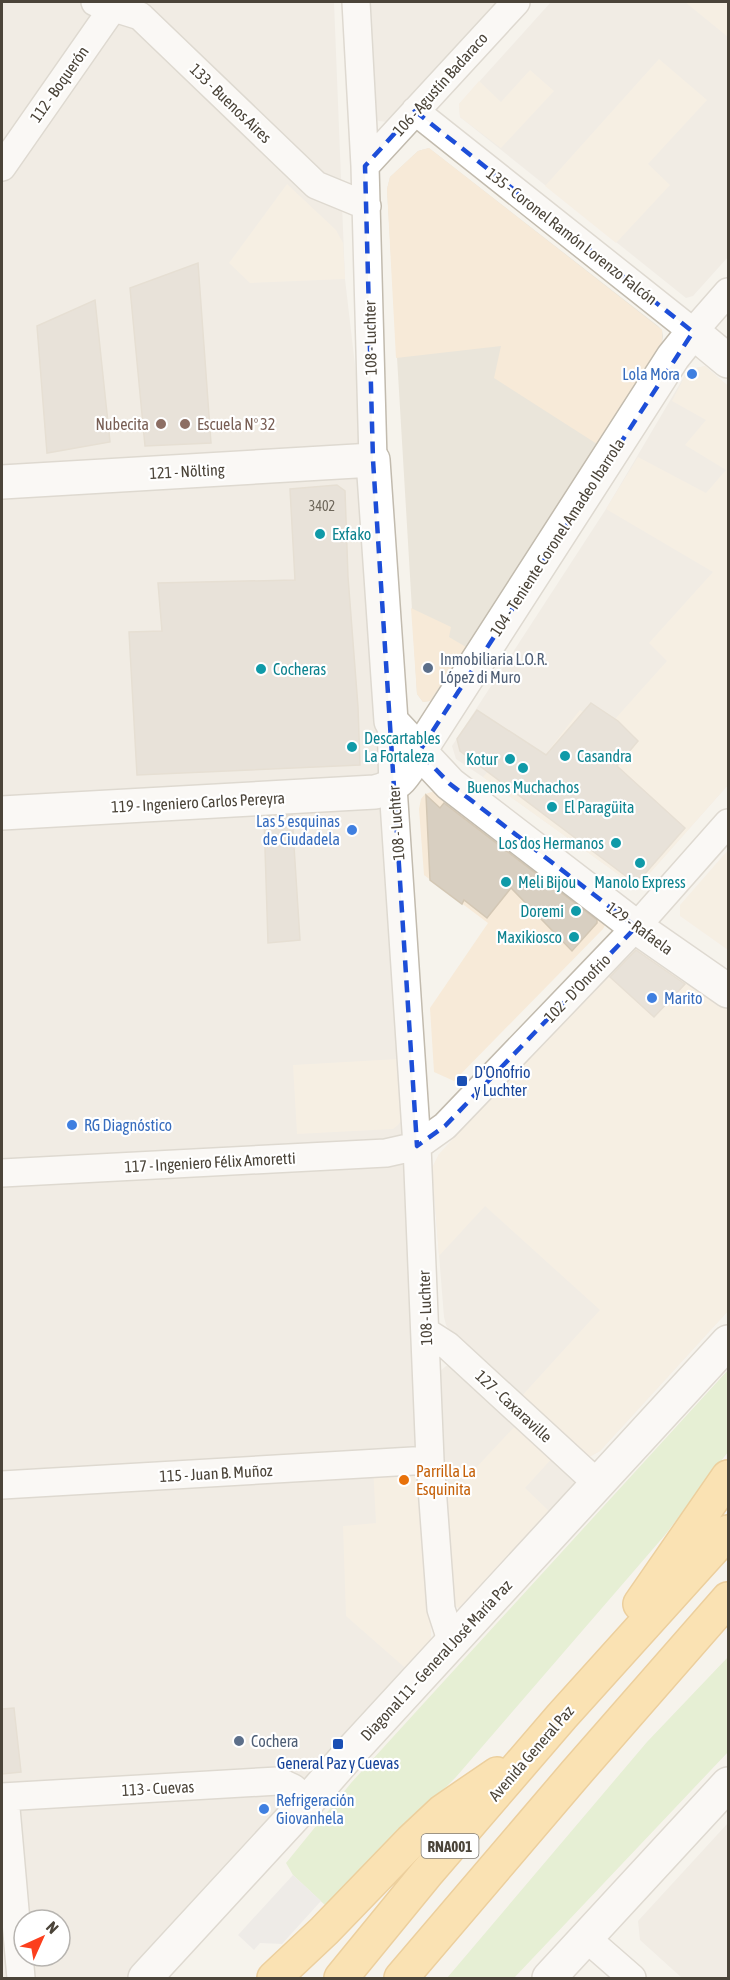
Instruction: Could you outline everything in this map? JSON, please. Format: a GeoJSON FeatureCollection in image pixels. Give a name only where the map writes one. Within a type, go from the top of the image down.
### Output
{"type":"FeatureCollection","features":[{"type":"Feature","properties":{"kind":"highway"},"geometry":{"type":"LineString","coordinates":[[562,1716],[729,1477]]}},
{"type":"Feature","properties":{"kind":"highway","name":"Avenida General Paz"},"geometry":{"type":"LineString","coordinates":[[341,1978],[426,1874],[562,1716],[729,1532]]}},
{"type":"Feature","properties":{"kind":"highway","name":"RNA001"},"geometry":{"type":"LineString","coordinates":[[401,1978],[575,1774],[729,1599]]}},
{"type":"Feature","properties":{"kind":"highway"},"geometry":{"type":"LineString","coordinates":[[575,1774],[729,1631]]}},
{"type":"Feature","properties":{"kind":"highway"},"geometry":{"type":"LineString","coordinates":[[274,1978],[443,1811],[538,1746]]}},
{"type":"Feature","properties":{"kind":"highway"},"geometry":{"type":"LineString","coordinates":[[407,1978],[433,1941]]}},
{"type":"Feature","properties":{"kind":"street","name":"108 - Luchter"},"geometry":{"type":"LineString","coordinates":[[356,2],[367,206],[372,460],[391,721],[393,787],[417,1146],[430,1460],[441,1609],[452,1643]]}},
{"type":"Feature","properties":{"kind":"street","name":"106 - Agustín Badaraco"},"geometry":{"type":"LineString","coordinates":[[365,166],[516,2]]}},
{"type":"Feature","properties":{"kind":"street","name":"112 - Boquerón"},"geometry":{"type":"LineString","coordinates":[[2,167],[108,4]]}},
{"type":"Feature","properties":{"kind":"street","name":"133 - Buenos Aires"},"geometry":{"type":"LineString","coordinates":[[108,4],[140,16],[316,185],[367,206]]}},
{"type":"Feature","properties":{"kind":"street","name":"135 - Coronel Ramón Lorenzo Falcón"},"geometry":{"type":"LineString","coordinates":[[415,111],[729,360]]}},
{"type":"Feature","properties":{"kind":"street","name":"104 - Teniente Coronel Amadeo Ibarrola"},"geometry":{"type":"LineString","coordinates":[[393,787],[419,752],[673,357],[729,292]]}},
{"type":"Feature","properties":{"kind":"street","name":"121 - Nölting"},"geometry":{"type":"LineString","coordinates":[[2,482],[372,460]]}},
{"type":"Feature","properties":{"kind":"street","name":"129 - Rafaela"},"geometry":{"type":"LineString","coordinates":[[391,721],[450,784],[636,927],[729,991]]}},
{"type":"Feature","properties":{"kind":"street","name":"119 - Ingeniero Carlos Pereyra"},"geometry":{"type":"LineString","coordinates":[[2,813],[375,792],[393,787]]}},
{"type":"Feature","properties":{"kind":"street","name":"102 - D'Onofrio"},"geometry":{"type":"LineString","coordinates":[[417,1146],[445,1126],[636,927],[729,823]]}},
{"type":"Feature","properties":{"kind":"street","name":"117 - Ingeniero Félix Amoretti"},"geometry":{"type":"LineString","coordinates":[[2,1173],[386,1153],[417,1146]]}},
{"type":"Feature","properties":{"kind":"street","name":"127 - Caxaraville"},"geometry":{"type":"LineString","coordinates":[[426,1332],[448,1346],[598,1484]]}},
{"type":"Feature","properties":{"kind":"street","name":"Diagonal 11 - General José María Paz"},"geometry":{"type":"LineString","coordinates":[[145,1978],[729,1342]]}},
{"type":"Feature","properties":{"kind":"street","name":"115 - Juan B. Muñoz"},"geometry":{"type":"LineString","coordinates":[[2,1485],[430,1460]]}},
{"type":"Feature","properties":{"kind":"street","name":"113 - Cuevas"},"geometry":{"type":"LineString","coordinates":[[3,1797],[278,1781],[293,1788],[308,1801]]}},
{"type":"Feature","properties":{"kind":"street"},"geometry":{"type":"LineString","coordinates":[[549,1978],[729,1784]]}},
{"type":"Feature","properties":{"kind":"street"},"geometry":{"type":"LineString","coordinates":[[3,1797],[21,1978]]}},
{"type":"Feature","properties":{"kind":"street"},"geometry":{"type":"LineString","coordinates":[[585,1937],[632,1978]]}},
{"type":"Feature","properties":{"kind":"highlighted area"},"geometry":{"type":"Polygon","coordinates":[[[415,111],[693,332],[419,752],[450,784],[636,927],[445,1126],[417,1146],[373,460],[365,166],[415,111]]]}},
{"type":"Feature","properties":{"kind":"shaded area"},"geometry":{"type":"Polygon","coordinates":[[[2,2],[334,2],[345,279],[360,408],[431,1636],[424,1658],[129,1978],[2,1978],[2,2]]]}},
{"type":"Feature","properties":{"kind":"shaded area"},"geometry":{"type":"Polygon","coordinates":[[[363,2],[499,2],[387,122],[373,117],[363,2]]]}},
{"type":"Feature","properties":{"kind":"shaded area"},"geometry":{"type":"Polygon","coordinates":[[[551,2],[728,2],[728,257],[693,296],[686,298],[460,117],[459,104],[551,2]]]}},
{"type":"Feature","properties":{"kind":"shaded area"},"geometry":{"type":"Polygon","coordinates":[[[685,2],[728,2],[728,37],[685,2]]]}},
{"type":"Feature","properties":{"kind":"shaded area"},"geometry":{"type":"Polygon","coordinates":[[[659,59],[707,100],[648,164],[670,185],[616,243],[545,186],[659,59]]]}},
{"type":"Feature","properties":{"kind":"shaded area"},"geometry":{"type":"Polygon","coordinates":[[[530,70],[554,91],[501,148],[460,117],[459,104],[479,81],[501,102],[530,70]]]}},
{"type":"Feature","properties":{"kind":"shaded area"},"geometry":{"type":"Polygon","coordinates":[[[429,148],[658,326],[663,336],[662,343],[466,647],[430,701],[423,702],[417,694],[387,189],[390,177],[418,151],[429,148]]]}},
{"type":"Feature","properties":{"kind":"shaded area"},"geometry":{"type":"Polygon","coordinates":[[[429,148],[662,330],[662,343],[597,444],[494,378],[501,346],[396,358],[387,189],[390,177],[418,151],[429,148]]]}},
{"type":"Feature","properties":{"kind":"shaded area"},"geometry":{"type":"Polygon","coordinates":[[[287,184],[336,230],[343,243],[345,279],[250,283],[229,263],[287,184]]]}},
{"type":"Feature","properties":{"kind":"shaded area"},"geometry":{"type":"Polygon","coordinates":[[[705,366],[728,386],[728,785],[641,883],[629,882],[456,759],[452,746],[606,509],[688,370],[705,366]]]}},
{"type":"Feature","properties":{"kind":"shaded area"},"geometry":{"type":"Polygon","coordinates":[[[705,366],[728,386],[728,785],[641,883],[629,882],[483,777],[518,738],[545,755],[580,710],[607,728],[667,661],[649,643],[713,572],[606,509],[638,457],[706,493],[726,470],[685,445],[706,420],[672,401],[688,370],[705,366]]]}},
{"type":"Feature","properties":{"kind":"shaded area"},"geometry":{"type":"Polygon","coordinates":[[[411,608],[451,627],[449,637],[466,647],[430,701],[423,702],[417,694],[411,608]]]}},
{"type":"Feature","properties":{"kind":"shaded area"},"geometry":{"type":"Polygon","coordinates":[[[435,791],[606,923],[603,929],[454,1081],[434,1072],[430,1008],[488,923],[424,875],[419,809],[421,799],[425,794],[435,791]]]}},
{"type":"Feature","properties":{"kind":"shaded area"},"geometry":{"type":"Polygon","coordinates":[[[728,850],[728,950],[680,916],[680,905],[728,850]]]}},
{"type":"Feature","properties":{"kind":"shaded area"},"geometry":{"type":"Polygon","coordinates":[[[633,945],[728,1003],[728,1311],[600,1451],[591,1456],[585,1455],[520,1398],[600,1310],[485,1206],[439,1256],[432,1168],[439,1154],[633,945]]]}},
{"type":"Feature","properties":{"kind":"shaded area"},"geometry":{"type":"Polygon","coordinates":[[[398,1059],[402,1120],[393,1129],[297,1134],[293,1065],[398,1059]]]}},
{"type":"Feature","properties":{"kind":"shaded area"},"geometry":{"type":"Polygon","coordinates":[[[439,1154],[728,1311],[600,1451],[591,1456],[585,1455],[452,1335],[446,1325],[432,1168],[439,1154]]]}},
{"type":"Feature","properties":{"kind":"shaded area"},"geometry":{"type":"Polygon","coordinates":[[[446,1366],[453,1366],[577,1477],[575,1483],[459,1608],[450,1598],[438,1373],[446,1366]]]}},
{"type":"Feature","properties":{"kind":"shaded area"},"geometry":{"type":"Polygon","coordinates":[[[519,1422],[555,1455],[525,1488],[549,1511],[459,1608],[454,1606],[440,1506],[519,1422]]]}},
{"type":"Feature","properties":{"kind":"shaded area"},"geometry":{"type":"Polygon","coordinates":[[[373,1466],[422,1475],[431,1636],[430,1647],[411,1673],[346,1616],[343,1526],[376,1523],[373,1466]]]}},
{"type":"Feature","properties":{"kind":"shaded area"},"geometry":{"type":"Polygon","coordinates":[[[728,1823],[728,1978],[682,1978],[640,1940],[638,1921],[728,1823]]]}},
{"type":"Feature","properties":{"kind":"shaded area"},"geometry":{"type":"Polygon","coordinates":[[[293,1875],[321,1901],[282,1944],[260,1943],[254,1950],[238,1935],[293,1875]]]}},
{"type":"Feature","properties":{"kind":"green space"},"geometry":{"type":"Polygon","coordinates":[[[728,1370],[728,1452],[665,1535],[456,1777],[327,1907],[293,1875],[286,1863],[351,1783],[728,1370]]]}},
{"type":"Feature","properties":{"kind":"green space"},"geometry":{"type":"Polygon","coordinates":[[[728,1657],[728,1752],[514,1978],[447,1978],[647,1742],[728,1657]]]}},
{"type":"Feature","properties":{"kind":"building"},"geometry":{"type":"Polygon","coordinates":[[[198,263],[211,443],[145,446],[130,288],[198,263]]]}},
{"type":"Feature","properties":{"kind":"building"},"geometry":{"type":"Polygon","coordinates":[[[95,300],[110,442],[47,453],[37,326],[95,300]]]}},
{"type":"Feature","properties":{"kind":"building"},"geometry":{"type":"Polygon","coordinates":[[[337,485],[345,491],[360,765],[137,775],[129,632],[162,631],[158,583],[295,580],[290,489],[337,485]]]}},
{"type":"Feature","properties":{"kind":"building"},"geometry":{"type":"Polygon","coordinates":[[[591,703],[618,721],[638,741],[617,766],[685,828],[642,877],[631,880],[460,751],[457,739],[477,710],[546,755],[591,703]]]}},
{"type":"Feature","properties":{"kind":"building"},"geometry":{"type":"Polygon","coordinates":[[[426,795],[440,808],[444,803],[597,920],[597,923],[572,951],[511,888],[487,918],[464,900],[462,904],[430,880],[426,795]]]}},
{"type":"Feature","properties":{"kind":"building"},"geometry":{"type":"Polygon","coordinates":[[[292,815],[300,940],[268,943],[264,817],[292,815]]]}},
{"type":"Feature","properties":{"kind":"building","name":"Marito"},"geometry":{"type":"Polygon","coordinates":[[[636,950],[685,984],[654,1017],[610,977],[636,950]]]}},
{"type":"Feature","properties":{"kind":"building"},"geometry":{"type":"Polygon","coordinates":[[[14,1708],[21,1772],[2,1774],[2,1709],[14,1708]]]}},
{"type":"Feature","properties":{"kind":"place","name":"Lola Mora"},"geometry":{"type":"Point","coordinates":[692,374]}},
{"type":"Feature","properties":{"kind":"place","name":"Nubecita"},"geometry":{"type":"Point","coordinates":[161,424]}},
{"type":"Feature","properties":{"kind":"place","name":"Escuela Nº 32"},"geometry":{"type":"Point","coordinates":[185,424]}},
{"type":"Feature","properties":{"kind":"place","name":"Exfako"},"geometry":{"type":"Point","coordinates":[320,534]}},
{"type":"Feature","properties":{"kind":"place","name":"Inmobiliaria L.O.R. López di Muro"},"geometry":{"type":"Point","coordinates":[428,668]}},
{"type":"Feature","properties":{"kind":"place","name":"Cocheras"},"geometry":{"type":"Point","coordinates":[261,669]}},
{"type":"Feature","properties":{"kind":"place","name":"Descartables La Fortaleza"},"geometry":{"type":"Point","coordinates":[352,747]}},
{"type":"Feature","properties":{"kind":"place","name":"Casandra"},"geometry":{"type":"Point","coordinates":[565,756]}},
{"type":"Feature","properties":{"kind":"place","name":"Kotur"},"geometry":{"type":"Point","coordinates":[510,759]}},
{"type":"Feature","properties":{"kind":"place","name":"Buenos Muchachos"},"geometry":{"type":"Point","coordinates":[523,768]}},
{"type":"Feature","properties":{"kind":"place","name":"El Paragüita"},"geometry":{"type":"Point","coordinates":[552,807]}},
{"type":"Feature","properties":{"kind":"place","name":"Las 5 esquinas de Ciudadela"},"geometry":{"type":"Point","coordinates":[352,830]}},
{"type":"Feature","properties":{"kind":"place","name":"Los dos Hermanos"},"geometry":{"type":"Point","coordinates":[616,843]}},
{"type":"Feature","properties":{"kind":"place","name":"Manolo Express"},"geometry":{"type":"Point","coordinates":[640,863]}},
{"type":"Feature","properties":{"kind":"place","name":"Meli Bijou"},"geometry":{"type":"Point","coordinates":[506,882]}},
{"type":"Feature","properties":{"kind":"place","name":"Doremi"},"geometry":{"type":"Point","coordinates":[576,911]}},
{"type":"Feature","properties":{"kind":"place","name":"Maxikiosco"},"geometry":{"type":"Point","coordinates":[574,937]}},
{"type":"Feature","properties":{"kind":"place","name":"Marito"},"geometry":{"type":"Point","coordinates":[652,998]}},
{"type":"Feature","properties":{"kind":"place","name":"D'Onofrio y Luchter"},"geometry":{"type":"Point","coordinates":[462,1081]}},
{"type":"Feature","properties":{"kind":"place","name":"RG Diagnóstico"},"geometry":{"type":"Point","coordinates":[72,1125]}},
{"type":"Feature","properties":{"kind":"place","name":"Parrilla La Esquinita"},"geometry":{"type":"Point","coordinates":[404,1480]}},
{"type":"Feature","properties":{"kind":"place","name":"Cochera"},"geometry":{"type":"Point","coordinates":[239,1741]}},
{"type":"Feature","properties":{"kind":"place","name":"General Paz y Cuevas"},"geometry":{"type":"Point","coordinates":[338,1744]}},
{"type":"Feature","properties":{"kind":"place","name":"Refrigeración Giovanhela"},"geometry":{"type":"Point","coordinates":[264,1809]}}]}
